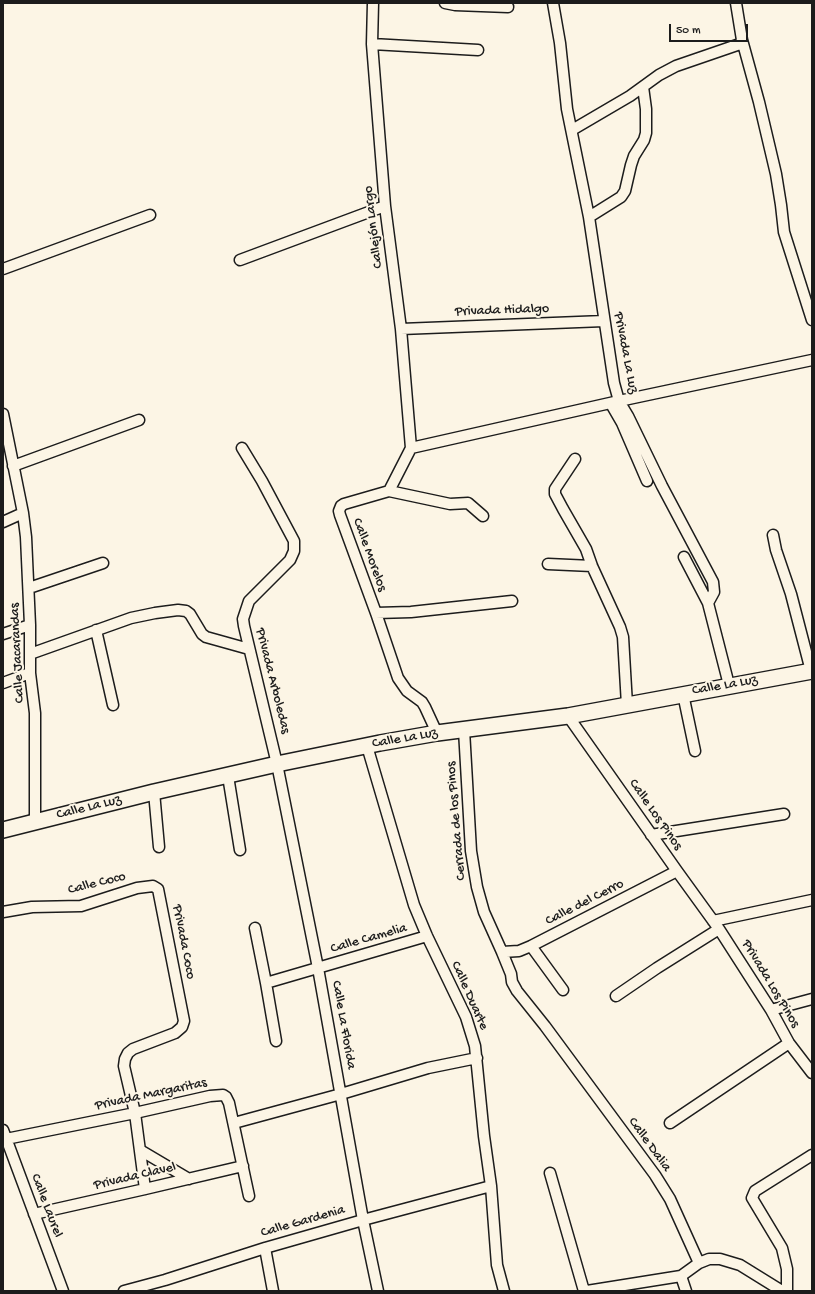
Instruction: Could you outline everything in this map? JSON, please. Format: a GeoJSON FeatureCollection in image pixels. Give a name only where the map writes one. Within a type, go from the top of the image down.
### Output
{"type":"FeatureCollection","features":[{"type":"Feature","properties":{"kind":"street","name":"Callejón Largo"},"geometry":{"type":"LineString","coordinates":[[373,3],[372,44],[385,206],[401,329],[411,448]]}},
{"type":"Feature","properties":{"kind":"street"},"geometry":{"type":"LineString","coordinates":[[445,3],[456,5],[508,7]]}},
{"type":"Feature","properties":{"kind":"street","name":"Privada La Luz"},"geometry":{"type":"LineString","coordinates":[[553,3],[560,43],[567,109],[589,217],[614,382],[615,403],[628,416],[662,486],[713,582],[714,592],[708,603]]}},
{"type":"Feature","properties":{"kind":"street"},"geometry":{"type":"LineString","coordinates":[[736,3],[742,40],[759,102],[776,174],[784,232],[812,320]]}},
{"type":"Feature","properties":{"kind":"street"},"geometry":{"type":"LineString","coordinates":[[572,130],[630,96],[659,75],[676,66],[740,44],[742,40]]}},
{"type":"Feature","properties":{"kind":"street"},"geometry":{"type":"LineString","coordinates":[[372,44],[478,50]]}},
{"type":"Feature","properties":{"kind":"street"},"geometry":{"type":"LineString","coordinates":[[589,217],[621,197],[626,191],[631,164],[644,140],[646,133],[646,109],[643,86]]}},
{"type":"Feature","properties":{"kind":"street"},"geometry":{"type":"LineString","coordinates":[[240,260],[385,206]]}},
{"type":"Feature","properties":{"kind":"street"},"geometry":{"type":"LineString","coordinates":[[3,269],[150,215]]}},
{"type":"Feature","properties":{"kind":"street","name":"Privada Hidalgo"},"geometry":{"type":"LineString","coordinates":[[401,329],[604,321]]}},
{"type":"Feature","properties":{"kind":"street"},"geometry":{"type":"LineString","coordinates":[[483,516],[468,503],[450,504],[390,492],[411,448],[812,360]]}},
{"type":"Feature","properties":{"kind":"street"},"geometry":{"type":"LineString","coordinates":[[615,403],[647,481]]}},
{"type":"Feature","properties":{"kind":"street","name":"Calle Jacarandas"},"geometry":{"type":"LineString","coordinates":[[3,414],[24,513],[27,551],[30,673],[35,712],[35,822]]}},
{"type":"Feature","properties":{"kind":"street"},"geometry":{"type":"LineString","coordinates":[[13,466],[139,420]]}},
{"type":"Feature","properties":{"kind":"street","name":"Privada Arboledas"},"geometry":{"type":"LineString","coordinates":[[242,448],[262,481],[294,542],[294,551],[290,560],[249,601],[244,619],[249,649],[277,764]]}},
{"type":"Feature","properties":{"kind":"street"},"geometry":{"type":"LineString","coordinates":[[575,459],[554,489],[555,494],[586,549],[592,566],[620,627],[623,637],[627,705]]}},
{"type":"Feature","properties":{"kind":"street","name":"Calle Morelos"},"geometry":{"type":"LineString","coordinates":[[390,492],[344,504],[341,506],[339,511],[398,678],[407,691],[422,702],[437,733]]}},
{"type":"Feature","properties":{"kind":"street"},"geometry":{"type":"LineString","coordinates":[[3,522],[24,513]]}},
{"type":"Feature","properties":{"kind":"street"},"geometry":{"type":"LineString","coordinates":[[773,535],[776,550],[791,594],[811,671]]}},
{"type":"Feature","properties":{"kind":"street"},"geometry":{"type":"LineString","coordinates":[[684,557],[708,603],[729,685]]}},
{"type":"Feature","properties":{"kind":"street"},"geometry":{"type":"LineString","coordinates":[[29,588],[103,563]]}},
{"type":"Feature","properties":{"kind":"street"},"geometry":{"type":"LineString","coordinates":[[548,564],[592,566]]}},
{"type":"Feature","properties":{"kind":"street"},"geometry":{"type":"LineString","coordinates":[[376,613],[411,612],[512,602]]}},
{"type":"Feature","properties":{"kind":"street"},"geometry":{"type":"LineString","coordinates":[[30,654],[138,616],[178,610],[186,611],[190,614],[202,634],[206,637],[249,649]]}},
{"type":"Feature","properties":{"kind":"street"},"geometry":{"type":"LineString","coordinates":[[3,634],[30,625]]}},
{"type":"Feature","properties":{"kind":"street"},"geometry":{"type":"LineString","coordinates":[[96,630],[114,705]]}},
{"type":"Feature","properties":{"kind":"street","name":"Calle La Luz"},"geometry":{"type":"LineString","coordinates":[[3,830],[154,792],[374,744],[437,733],[568,716],[811,671]]}},
{"type":"Feature","properties":{"kind":"street"},"geometry":{"type":"LineString","coordinates":[[3,682],[30,673]]}},
{"type":"Feature","properties":{"kind":"street"},"geometry":{"type":"LineString","coordinates":[[683,694],[695,751]]}},
{"type":"Feature","properties":{"kind":"street","name":"Calle Los Pinos"},"geometry":{"type":"LineString","coordinates":[[568,716],[651,835],[720,929]]}},
{"type":"Feature","properties":{"kind":"street","name":"Cerrada de los Pinos"},"geometry":{"type":"LineString","coordinates":[[464,730],[471,851],[484,912],[502,952]]}},
{"type":"Feature","properties":{"kind":"street","name":"Calle Duarte"},"geometry":{"type":"LineString","coordinates":[[374,744],[414,905],[427,936],[466,1017],[475,1046],[497,1265],[504,1291]]}},
{"type":"Feature","properties":{"kind":"street","name":"Calle La Florida"},"geometry":{"type":"LineString","coordinates":[[277,764],[318,968],[363,1220],[378,1291]]}},
{"type":"Feature","properties":{"kind":"street"},"geometry":{"type":"LineString","coordinates":[[228,776],[240,850]]}},
{"type":"Feature","properties":{"kind":"street"},"geometry":{"type":"LineString","coordinates":[[154,792],[158,847]]}},
{"type":"Feature","properties":{"kind":"street"},"geometry":{"type":"LineString","coordinates":[[651,835],[784,814]]}},
{"type":"Feature","properties":{"kind":"street","name":"Calle del Cerro"},"geometry":{"type":"LineString","coordinates":[[502,952],[519,951],[531,946],[677,871]]}},
{"type":"Feature","properties":{"kind":"street","name":"Calle Coco"},"geometry":{"type":"LineString","coordinates":[[3,912],[32,907],[81,906],[127,891],[149,886]]}},
{"type":"Feature","properties":{"kind":"street","name":"Privada Coco"},"geometry":{"type":"LineString","coordinates":[[146,1189],[135,1113],[124,1066],[125,1059],[128,1053],[133,1049],[180,1030],[184,1021],[160,893],[156,887],[149,886]]}},
{"type":"Feature","properties":{"kind":"street"},"geometry":{"type":"LineString","coordinates":[[713,921],[812,900]]}},
{"type":"Feature","properties":{"kind":"street"},"geometry":{"type":"LineString","coordinates":[[255,928],[276,1041]]}},
{"type":"Feature","properties":{"kind":"street"},"geometry":{"type":"LineString","coordinates":[[616,996],[657,968],[720,929]]}},
{"type":"Feature","properties":{"kind":"street","name":"Privada Los Pinos"},"geometry":{"type":"LineString","coordinates":[[720,929],[771,1010],[789,1043],[812,1073]]}},
{"type":"Feature","properties":{"kind":"street","name":"Calle Camelia"},"geometry":{"type":"LineString","coordinates":[[266,983],[427,936]]}},
{"type":"Feature","properties":{"kind":"street"},"geometry":{"type":"LineString","coordinates":[[531,946],[563,990]]}},
{"type":"Feature","properties":{"kind":"street","name":"Calle Dalia"},"geometry":{"type":"LineString","coordinates":[[502,952],[511,974],[512,982],[517,991],[550,1032],[655,1175],[684,1228],[699,1263]]}},
{"type":"Feature","properties":{"kind":"street"},"geometry":{"type":"LineString","coordinates":[[771,1010],[812,999]]}},
{"type":"Feature","properties":{"kind":"street"},"geometry":{"type":"LineString","coordinates":[[670,1123],[789,1043]]}},
{"type":"Feature","properties":{"kind":"street"},"geometry":{"type":"LineString","coordinates":[[234,1123],[341,1094],[428,1068],[477,1058]]}},
{"type":"Feature","properties":{"kind":"street","name":"Privada Margaritas"},"geometry":{"type":"LineString","coordinates":[[4,1135],[135,1113],[210,1096],[223,1095],[229,1102],[249,1196]]}},
{"type":"Feature","properties":{"kind":"street","name":"Calle Laurel"},"geometry":{"type":"LineString","coordinates":[[4,1135],[63,1291]]}},
{"type":"Feature","properties":{"kind":"street"},"geometry":{"type":"LineString","coordinates":[[140,1150],[189,1179]]}},
{"type":"Feature","properties":{"kind":"street"},"geometry":{"type":"LineString","coordinates":[[787,1291],[787,1269],[782,1248],[752,1198],[755,1191],[812,1155]]}},
{"type":"Feature","properties":{"kind":"street","name":"Privada Clavel"},"geometry":{"type":"LineString","coordinates":[[34,1214],[243,1166]]}},
{"type":"Feature","properties":{"kind":"street"},"geometry":{"type":"LineString","coordinates":[[550,1173],[585,1291],[681,1276],[699,1263],[720,1259],[740,1265],[782,1291]]}},
{"type":"Feature","properties":{"kind":"street","name":"Calle Gardenia"},"geometry":{"type":"LineString","coordinates":[[124,1291],[165,1280],[265,1248],[490,1186]]}},
{"type":"Feature","properties":{"kind":"street"},"geometry":{"type":"LineString","coordinates":[[265,1248],[273,1291]]}},
{"type":"Feature","properties":{"kind":"street"},"geometry":{"type":"LineString","coordinates":[[681,1276],[686,1291]]}}]}
